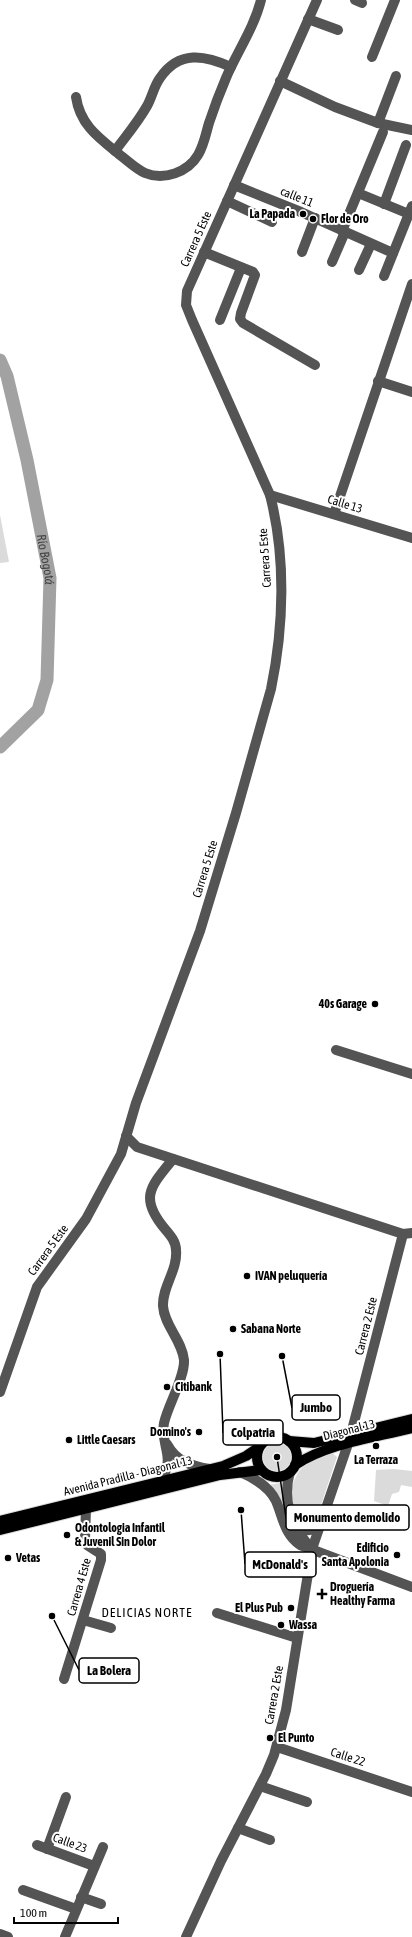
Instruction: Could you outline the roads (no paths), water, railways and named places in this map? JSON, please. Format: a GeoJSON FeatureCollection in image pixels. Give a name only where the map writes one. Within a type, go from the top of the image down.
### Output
{"type":"FeatureCollection","features":[{"type":"Feature","properties":{"kind":"main road","name":"Diagonal 13"},"geometry":{"type":"LineString","coordinates":[[289,1441],[314,1443],[412,1419]]}},
{"type":"Feature","properties":{"kind":"main road","name":"Diagonal 13"},"geometry":{"type":"LineString","coordinates":[[293,1469],[320,1451],[412,1428]]}},
{"type":"Feature","properties":{"kind":"main road"},"geometry":{"type":"LineString","coordinates":[[272,1437],[281,1437],[289,1441],[296,1452],[293,1469],[283,1476],[275,1477],[267,1475],[261,1470],[256,1457],[258,1448],[264,1441],[272,1437]]}},
{"type":"Feature","properties":{"kind":"main road","name":"Avenida Pradilla - Diagonal 13"},"geometry":{"type":"LineString","coordinates":[[0,1520],[209,1470],[236,1461],[258,1448]]}},
{"type":"Feature","properties":{"kind":"main road","name":"Avenida Pradilla - Diagonal 13"},"geometry":{"type":"LineString","coordinates":[[0,1530],[220,1475],[261,1470]]}},
{"type":"Feature","properties":{"kind":"street"},"geometry":{"type":"LineString","coordinates":[[76,97],[78,109],[84,123],[115,151],[144,172],[154,175],[167,176],[186,168],[199,154],[215,104],[253,25],[261,0]]}},
{"type":"Feature","properties":{"kind":"street","name":"Carrera 5 Este"},"geometry":{"type":"LineString","coordinates":[[0,1392],[37,1287],[84,1223],[121,1154],[126,1136],[200,931],[236,813],[271,689],[278,647],[281,578],[275,514],[270,495],[186,305],[187,291],[317,0]]}},
{"type":"Feature","properties":{"kind":"street"},"geometry":{"type":"LineString","coordinates":[[372,57],[395,0]]}},
{"type":"Feature","properties":{"kind":"street"},"geometry":{"type":"LineString","coordinates":[[308,19],[338,30]]}},
{"type":"Feature","properties":{"kind":"street"},"geometry":{"type":"LineString","coordinates":[[115,151],[141,116],[159,79],[171,66],[197,57],[212,59],[231,68]]}},
{"type":"Feature","properties":{"kind":"street"},"geometry":{"type":"LineString","coordinates":[[332,262],[358,193],[396,76]]}},
{"type":"Feature","properties":{"kind":"street"},"geometry":{"type":"LineString","coordinates":[[280,81],[380,128],[412,130]]}},
{"type":"Feature","properties":{"kind":"street"},"geometry":{"type":"LineString","coordinates":[[384,204],[406,145]]}},
{"type":"Feature","properties":{"kind":"street","name":"calle 11"},"geometry":{"type":"LineString","coordinates":[[234,185],[315,218],[393,254]]}},
{"type":"Feature","properties":{"kind":"street"},"geometry":{"type":"LineString","coordinates":[[358,193],[384,204],[411,210],[384,276]]}},
{"type":"Feature","properties":{"kind":"street"},"geometry":{"type":"LineString","coordinates":[[227,201],[272,222]]}},
{"type":"Feature","properties":{"kind":"street"},"geometry":{"type":"LineString","coordinates":[[302,252],[315,218]]}},
{"type":"Feature","properties":{"kind":"street"},"geometry":{"type":"LineString","coordinates":[[359,270],[371,244]]}},
{"type":"Feature","properties":{"kind":"street"},"geometry":{"type":"LineString","coordinates":[[204,252],[253,272],[255,275],[241,313],[240,319],[243,323],[315,364]]}},
{"type":"Feature","properties":{"kind":"street"},"geometry":{"type":"LineString","coordinates":[[220,320],[241,268]]}},
{"type":"Feature","properties":{"kind":"street"},"geometry":{"type":"LineString","coordinates":[[334,514],[378,380],[412,284]]}},
{"type":"Feature","properties":{"kind":"street"},"geometry":{"type":"LineString","coordinates":[[378,380],[412,392]]}},
{"type":"Feature","properties":{"kind":"street","name":"Calle 13"},"geometry":{"type":"LineString","coordinates":[[270,495],[412,538]]}},
{"type":"Feature","properties":{"kind":"street"},"geometry":{"type":"LineString","coordinates":[[336,1050],[412,1074]]}},
{"type":"Feature","properties":{"kind":"street"},"geometry":{"type":"LineString","coordinates":[[126,1136],[137,1147],[408,1233]]}},
{"type":"Feature","properties":{"kind":"street"},"geometry":{"type":"LineString","coordinates":[[121,1154],[137,1147]]}},
{"type":"Feature","properties":{"kind":"street"},"geometry":{"type":"LineString","coordinates":[[160,1482],[167,1469],[168,1462],[164,1423],[182,1372],[184,1358],[163,1307],[164,1293],[176,1257],[175,1244],[154,1215],[150,1198],[154,1183],[173,1159]]}},
{"type":"Feature","properties":{"kind":"street","name":"Carrera 2 Este"},"geometry":{"type":"LineString","coordinates":[[351,1434],[408,1233]]}},
{"type":"Feature","properties":{"kind":"street"},"geometry":{"type":"LineString","coordinates":[[166,1442],[177,1457],[186,1463],[209,1470]]}},
{"type":"Feature","properties":{"kind":"street","name":"Carrera 2 Este"},"geometry":{"type":"LineString","coordinates":[[186,1937],[238,1828],[260,1786],[277,1747],[286,1710],[312,1549],[348,1444]]}},
{"type":"Feature","properties":{"kind":"street"},"geometry":{"type":"LineString","coordinates":[[293,1469],[286,1493],[287,1504],[295,1524],[305,1542],[312,1549]]}},
{"type":"Feature","properties":{"kind":"street"},"geometry":{"type":"LineString","coordinates":[[240,1472],[254,1478],[267,1489],[276,1500],[290,1536],[300,1545],[412,1587]]}},
{"type":"Feature","properties":{"kind":"street","name":"Carrera 4 Este"},"geometry":{"type":"LineString","coordinates":[[64,1679],[83,1620],[101,1554],[87,1545],[85,1540],[86,1508]]}},
{"type":"Feature","properties":{"kind":"street"},"geometry":{"type":"LineString","coordinates":[[295,1524],[298,1528],[308,1531],[318,1527],[321,1523]]}},
{"type":"Feature","properties":{"kind":"street"},"geometry":{"type":"LineString","coordinates":[[217,1613],[297,1638]]}},
{"type":"Feature","properties":{"kind":"street"},"geometry":{"type":"LineString","coordinates":[[83,1620],[111,1628]]}},
{"type":"Feature","properties":{"kind":"street","name":"Calle 22"},"geometry":{"type":"LineString","coordinates":[[277,1747],[412,1792]]}},
{"type":"Feature","properties":{"kind":"street"},"geometry":{"type":"LineString","coordinates":[[260,1786],[307,1802]]}},
{"type":"Feature","properties":{"kind":"street"},"geometry":{"type":"LineString","coordinates":[[47,1849],[66,1797]]}},
{"type":"Feature","properties":{"kind":"street"},"geometry":{"type":"LineString","coordinates":[[238,1828],[270,1840]]}},
{"type":"Feature","properties":{"kind":"street","name":"Calle 23"},"geometry":{"type":"LineString","coordinates":[[37,1845],[94,1866]]}},
{"type":"Feature","properties":{"kind":"street"},"geometry":{"type":"LineString","coordinates":[[65,1937],[103,1847]]}},
{"type":"Feature","properties":{"kind":"street"},"geometry":{"type":"LineString","coordinates":[[23,1890],[76,1909]]}},
{"type":"Feature","properties":{"kind":"street"},"geometry":{"type":"LineString","coordinates":[[81,1897],[101,1904]]}},
{"type":"Feature","properties":{"kind":"street"},"geometry":{"type":"LineString","coordinates":[[0,1934],[8,1937]]}},
{"type":"Feature","properties":{"kind":"waterway","name":"Río Bogotá"},"geometry":{"type":"LineString","coordinates":[[0,360],[7,376],[27,460],[50,578],[47,680],[38,710],[0,747]]}},
{"type":"Feature","properties":{"kind":"place","name":"La Papada"},"geometry":{"type":"Point","coordinates":[303,214]}},
{"type":"Feature","properties":{"kind":"place","name":"Flor de Oro"},"geometry":{"type":"Point","coordinates":[313,219]}},
{"type":"Feature","properties":{"kind":"place","name":"40s Garage"},"geometry":{"type":"Point","coordinates":[375,1004]}},
{"type":"Feature","properties":{"kind":"place","name":"IVAN peluquería"},"geometry":{"type":"Point","coordinates":[247,1276]}},
{"type":"Feature","properties":{"kind":"place","name":"Sabana Norte"},"geometry":{"type":"Point","coordinates":[233,1329]}},
{"type":"Feature","properties":{"kind":"place","name":"Colpatria"},"geometry":{"type":"Point","coordinates":[220,1354]}},
{"type":"Feature","properties":{"kind":"place","name":"Jumbo"},"geometry":{"type":"Point","coordinates":[282,1356]}},
{"type":"Feature","properties":{"kind":"place","name":"Citibank"},"geometry":{"type":"Point","coordinates":[167,1387]}},
{"type":"Feature","properties":{"kind":"place","name":"Domino's"},"geometry":{"type":"Point","coordinates":[199,1432]}},
{"type":"Feature","properties":{"kind":"place","name":"Little Caesars"},"geometry":{"type":"Point","coordinates":[69,1440]}},
{"type":"Feature","properties":{"kind":"place","name":"La Terraza"},"geometry":{"type":"Point","coordinates":[376,1446]}},
{"type":"Feature","properties":{"kind":"place","name":"Monumento demolido"},"geometry":{"type":"Point","coordinates":[277,1457]}},
{"type":"Feature","properties":{"kind":"place","name":"McDonald's"},"geometry":{"type":"Point","coordinates":[241,1510]}},
{"type":"Feature","properties":{"kind":"place","name":"Odontologia Infantil & Juvenil Sin Dolor"},"geometry":{"type":"Point","coordinates":[67,1535]}},
{"type":"Feature","properties":{"kind":"place","name":"Edificio Santa Apolonia"},"geometry":{"type":"Point","coordinates":[397,1555]}},
{"type":"Feature","properties":{"kind":"place","name":"Vetas"},"geometry":{"type":"Point","coordinates":[8,1558]}},
{"type":"Feature","properties":{"kind":"place","name":"Droguería Healthy Farma"},"geometry":{"type":"Point","coordinates":[322,1594]}},
{"type":"Feature","properties":{"kind":"place","name":"El Plus Pub"},"geometry":{"type":"Point","coordinates":[291,1608]}},
{"type":"Feature","properties":{"kind":"place","name":"La Bolera"},"geometry":{"type":"Point","coordinates":[52,1616]}},
{"type":"Feature","properties":{"kind":"place","name":"Wassa"},"geometry":{"type":"Point","coordinates":[281,1625]}},
{"type":"Feature","properties":{"kind":"place","name":"El Punto"},"geometry":{"type":"Point","coordinates":[270,1738]}},
{"type":"Feature","properties":{"kind":"district","name":"DELICIAS NORTE"},"geometry":{"type":"Point","coordinates":[147,1612]}}]}
